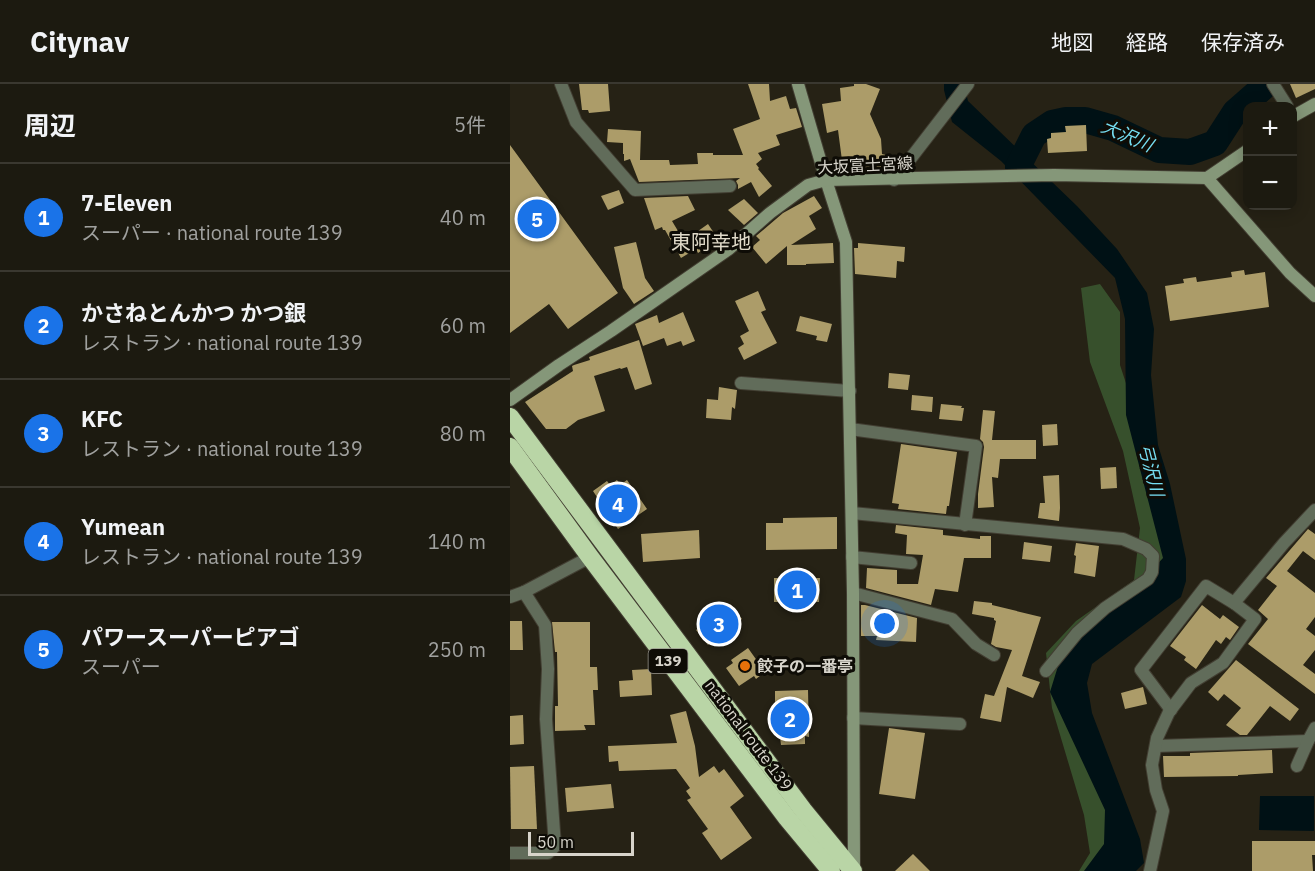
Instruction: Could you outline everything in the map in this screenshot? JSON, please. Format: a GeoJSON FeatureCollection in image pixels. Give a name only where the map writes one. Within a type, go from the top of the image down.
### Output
{"type":"FeatureCollection","features":[{"type":"Feature","properties":{"kind":"highway","name":"national route 139"},"geometry":{"type":"LineString","coordinates":[[510,417],[803,810],[854,871]]}},
{"type":"Feature","properties":{"kind":"highway","name":"national route 139"},"geometry":{"type":"LineString","coordinates":[[510,447],[787,818],[831,871]]}},
{"type":"Feature","properties":{"kind":"street"},"geometry":{"type":"LineString","coordinates":[[561,84],[576,122],[635,190],[730,186]]}},
{"type":"Feature","properties":{"kind":"street"},"geometry":{"type":"LineString","coordinates":[[798,84],[846,242],[852,513],[854,871]]}},
{"type":"Feature","properties":{"kind":"street"},"geometry":{"type":"LineString","coordinates":[[894,180],[968,84]]}},
{"type":"Feature","properties":{"kind":"street"},"geometry":{"type":"LineString","coordinates":[[1273,84],[1284,102]]}},
{"type":"Feature","properties":{"kind":"street"},"geometry":{"type":"LineString","coordinates":[[1297,112],[1315,104]]}},
{"type":"Feature","properties":{"kind":"street"},"geometry":{"type":"LineString","coordinates":[[1243,154],[1208,178],[1290,273],[1315,296]]}},
{"type":"Feature","properties":{"kind":"street","name":"大坂富士宮線"},"geometry":{"type":"LineString","coordinates":[[510,400],[729,249],[770,213],[808,185],[826,180],[1054,175],[1208,178]]}},
{"type":"Feature","properties":{"kind":"street"},"geometry":{"type":"LineString","coordinates":[[741,382],[850,391]]}},
{"type":"Feature","properties":{"kind":"street"},"geometry":{"type":"LineString","coordinates":[[850,429],[976,446],[965,525]]}},
{"type":"Feature","properties":{"kind":"street"},"geometry":{"type":"LineString","coordinates":[[1233,603],[1315,510]]}},
{"type":"Feature","properties":{"kind":"street"},"geometry":{"type":"LineString","coordinates":[[852,513],[1123,540],[1146,549],[1153,556],[1152,572],[1148,579],[1105,608],[1077,633],[1046,671]]}},
{"type":"Feature","properties":{"kind":"street"},"geometry":{"type":"LineString","coordinates":[[510,597],[590,557]]}},
{"type":"Feature","properties":{"kind":"street"},"geometry":{"type":"LineString","coordinates":[[852,557],[911,563]]}},
{"type":"Feature","properties":{"kind":"street"},"geometry":{"type":"LineString","coordinates":[[1150,871],[1163,811],[1156,790],[1152,765],[1157,738],[1171,711],[1191,683],[1223,663],[1255,619],[1206,586],[1141,670],[1171,711]]}},
{"type":"Feature","properties":{"kind":"street"},"geometry":{"type":"LineString","coordinates":[[510,853],[548,853],[555,846],[546,719],[548,669],[545,625],[524,592]]}},
{"type":"Feature","properties":{"kind":"street"},"geometry":{"type":"LineString","coordinates":[[853,593],[952,619],[976,644],[994,656]]}},
{"type":"Feature","properties":{"kind":"street"},"geometry":{"type":"LineString","coordinates":[[853,718],[960,724]]}},
{"type":"Feature","properties":{"kind":"street"},"geometry":{"type":"LineString","coordinates":[[1297,766],[1315,728]]}},
{"type":"Feature","properties":{"kind":"street"},"geometry":{"type":"LineString","coordinates":[[1156,746],[1308,741]]}},
{"type":"Feature","properties":{"kind":"green space"},"geometry":{"type":"Polygon","coordinates":[[[1100,284],[1120,312],[1120,365],[1143,435],[1177,563],[1086,657],[1081,706],[1125,871],[1079,871],[1090,853],[1084,815],[1052,708],[1046,653],[1076,621],[1134,580],[1140,528],[1123,451],[1090,362],[1081,288],[1100,284]]]}},
{"type":"Feature","properties":{"kind":"water","name":"弓沢川"},"geometry":{"type":"Polygon","coordinates":[[[944,84],[964,84],[968,101],[1077,206],[1117,249],[1147,293],[1154,329],[1151,375],[1158,445],[1170,484],[1186,559],[1186,581],[1181,597],[1092,664],[1087,683],[1092,713],[1140,839],[1144,863],[1136,871],[1084,871],[1104,844],[1105,810],[1050,692],[1063,650],[1120,604],[1163,558],[1126,415],[1125,319],[1115,278],[1001,161],[952,122],[944,84]]]}},
{"type":"Feature","properties":{"kind":"water"},"geometry":{"type":"Polygon","coordinates":[[[1260,796],[1314,796],[1314,831],[1259,830],[1260,796]]]}},
{"type":"Feature","properties":{"kind":"building"},"geometry":{"type":"Polygon","coordinates":[[[579,84],[608,84],[610,111],[589,113],[588,110],[582,110],[579,84]]]}},
{"type":"Feature","properties":{"kind":"building"},"geometry":{"type":"Polygon","coordinates":[[[748,84],[769,84],[770,101],[786,96],[790,109],[796,108],[802,127],[776,135],[780,145],[758,153],[762,159],[756,164],[758,169],[772,186],[759,197],[751,182],[738,189],[736,181],[740,178],[639,182],[630,159],[624,161],[623,143],[607,142],[608,129],[641,131],[640,160],[669,160],[670,165],[698,164],[697,153],[743,155],[733,129],[760,119],[748,84]]]}},
{"type":"Feature","properties":{"kind":"building"},"geometry":{"type":"Polygon","coordinates":[[[854,84],[866,84],[880,89],[870,114],[881,139],[882,154],[894,157],[887,170],[846,171],[846,168],[843,168],[838,130],[827,133],[822,104],[841,101],[840,88],[854,86],[854,84]]]}},
{"type":"Feature","properties":{"kind":"building"},"geometry":{"type":"Polygon","coordinates":[[[1290,84],[1315,84],[1315,89],[1296,98],[1290,84]]]}},
{"type":"Feature","properties":{"kind":"building"},"geometry":{"type":"Polygon","coordinates":[[[1086,125],[1087,151],[1048,153],[1047,139],[1051,138],[1051,133],[1066,132],[1065,126],[1086,125]]]}},
{"type":"Feature","properties":{"kind":"building"},"geometry":{"type":"Polygon","coordinates":[[[510,145],[618,293],[568,329],[549,304],[510,333],[510,145]]]}},
{"type":"Feature","properties":{"kind":"building"},"geometry":{"type":"Polygon","coordinates":[[[619,190],[624,203],[608,210],[601,196],[619,190]]]}},
{"type":"Feature","properties":{"kind":"building"},"geometry":{"type":"Polygon","coordinates":[[[688,196],[695,210],[672,221],[684,241],[708,224],[718,239],[698,253],[696,249],[681,258],[665,230],[662,227],[655,230],[644,198],[688,196]]]}},
{"type":"Feature","properties":{"kind":"building"},"geometry":{"type":"Polygon","coordinates":[[[814,196],[822,208],[809,216],[816,229],[791,245],[833,243],[834,263],[787,265],[787,246],[766,264],[752,247],[760,240],[756,236],[783,213],[814,196]]]}},
{"type":"Feature","properties":{"kind":"building"},"geometry":{"type":"Polygon","coordinates":[[[744,199],[758,213],[744,225],[728,210],[744,199]]]}},
{"type":"Feature","properties":{"kind":"building"},"geometry":{"type":"Polygon","coordinates":[[[636,242],[645,278],[654,291],[634,304],[623,288],[614,247],[636,242]]]}},
{"type":"Feature","properties":{"kind":"building"},"geometry":{"type":"Polygon","coordinates":[[[858,243],[905,247],[904,262],[897,261],[896,278],[855,274],[854,248],[858,248],[858,243]]]}},
{"type":"Feature","properties":{"kind":"building"},"geometry":{"type":"Polygon","coordinates":[[[1244,270],[1245,275],[1265,272],[1269,307],[1170,321],[1165,286],[1184,283],[1183,279],[1196,277],[1197,282],[1232,277],[1231,272],[1244,270]]]}},
{"type":"Feature","properties":{"kind":"building"},"geometry":{"type":"Polygon","coordinates":[[[758,291],[766,310],[761,312],[777,343],[744,360],[738,348],[744,344],[740,336],[749,331],[735,301],[758,291]]]}},
{"type":"Feature","properties":{"kind":"building"},"geometry":{"type":"Polygon","coordinates":[[[683,312],[695,341],[683,346],[681,341],[667,346],[664,338],[643,346],[635,324],[657,315],[659,323],[683,312]]]}},
{"type":"Feature","properties":{"kind":"building"},"geometry":{"type":"Polygon","coordinates":[[[800,316],[832,324],[827,342],[816,340],[817,336],[796,331],[800,316]]]}},
{"type":"Feature","properties":{"kind":"building"},"geometry":{"type":"Polygon","coordinates":[[[639,340],[652,384],[635,390],[627,367],[594,376],[605,411],[578,420],[566,429],[546,429],[525,402],[573,371],[572,366],[590,360],[589,357],[639,340]]]}},
{"type":"Feature","properties":{"kind":"building"},"geometry":{"type":"Polygon","coordinates":[[[889,373],[910,375],[908,390],[888,388],[889,373]]]}},
{"type":"Feature","properties":{"kind":"building"},"geometry":{"type":"Polygon","coordinates":[[[719,387],[737,390],[731,420],[706,418],[707,399],[718,400],[719,387]]]}},
{"type":"Feature","properties":{"kind":"building"},"geometry":{"type":"Polygon","coordinates":[[[912,395],[933,397],[932,412],[911,410],[912,395]]]}},
{"type":"Feature","properties":{"kind":"building"},"geometry":{"type":"Polygon","coordinates":[[[941,404],[962,406],[961,408],[964,408],[962,421],[939,419],[941,404]]]}},
{"type":"Feature","properties":{"kind":"building"},"geometry":{"type":"Polygon","coordinates":[[[983,410],[995,411],[992,440],[1036,440],[1036,459],[1000,459],[998,478],[992,477],[994,507],[978,508],[984,447],[980,439],[983,410]]]}},
{"type":"Feature","properties":{"kind":"building"},"geometry":{"type":"Polygon","coordinates":[[[1057,424],[1058,445],[1043,446],[1042,425],[1057,424]]]}},
{"type":"Feature","properties":{"kind":"building"},"geometry":{"type":"Polygon","coordinates":[[[901,444],[957,452],[946,514],[898,509],[899,504],[892,503],[901,444]]]}},
{"type":"Feature","properties":{"kind":"building"},"geometry":{"type":"Polygon","coordinates":[[[1116,467],[1117,488],[1101,489],[1100,468],[1116,467]]]}},
{"type":"Feature","properties":{"kind":"building"},"geometry":{"type":"Polygon","coordinates":[[[1059,475],[1059,521],[1038,518],[1040,503],[1045,503],[1043,476],[1059,475]]]}},
{"type":"Feature","properties":{"kind":"building"},"geometry":{"type":"Polygon","coordinates":[[[617,480],[620,485],[627,480],[647,509],[618,529],[593,491],[607,481],[610,485],[617,480]]]}},
{"type":"Feature","properties":{"kind":"building"},"geometry":{"type":"Polygon","coordinates":[[[837,517],[837,549],[766,550],[766,523],[783,523],[783,518],[837,517]]]}},
{"type":"Feature","properties":{"kind":"building"},"geometry":{"type":"Polygon","coordinates":[[[896,525],[943,530],[943,535],[980,539],[980,536],[991,536],[991,558],[964,558],[958,592],[935,589],[931,605],[866,588],[867,568],[897,570],[897,584],[918,584],[923,555],[906,554],[907,535],[895,533],[896,525]]]}},
{"type":"Feature","properties":{"kind":"building"},"geometry":{"type":"Polygon","coordinates":[[[1308,529],[1315,534],[1315,560],[1303,551],[1287,571],[1315,593],[1315,617],[1306,629],[1315,636],[1315,650],[1303,665],[1315,674],[1315,694],[1248,644],[1268,619],[1258,610],[1277,586],[1266,578],[1308,529]]]}},
{"type":"Feature","properties":{"kind":"building"},"geometry":{"type":"Polygon","coordinates":[[[699,530],[700,558],[643,562],[641,534],[699,530]]]}},
{"type":"Feature","properties":{"kind":"building"},"geometry":{"type":"Polygon","coordinates":[[[1024,542],[1052,546],[1050,562],[1022,559],[1024,542]]]}},
{"type":"Feature","properties":{"kind":"building"},"geometry":{"type":"Polygon","coordinates":[[[1076,543],[1099,546],[1095,577],[1074,573],[1076,543]]]}},
{"type":"Feature","properties":{"kind":"building"},"geometry":{"type":"Polygon","coordinates":[[[774,578],[820,578],[819,602],[774,602],[774,578]]]}},
{"type":"Feature","properties":{"kind":"building"},"geometry":{"type":"Polygon","coordinates":[[[974,601],[992,603],[992,605],[1041,617],[1022,676],[1040,682],[1033,698],[1007,687],[1001,722],[980,718],[985,694],[994,696],[1012,650],[991,644],[996,621],[994,618],[972,614],[974,601]]]}},
{"type":"Feature","properties":{"kind":"building"},"geometry":{"type":"Polygon","coordinates":[[[730,604],[742,619],[708,645],[696,630],[730,604]]]}},
{"type":"Feature","properties":{"kind":"building"},"geometry":{"type":"Polygon","coordinates":[[[861,605],[917,618],[916,642],[876,640],[877,636],[861,636],[861,605]]]}},
{"type":"Feature","properties":{"kind":"building"},"geometry":{"type":"Polygon","coordinates":[[[1202,605],[1220,619],[1223,615],[1239,627],[1230,640],[1226,637],[1221,644],[1216,640],[1196,669],[1184,660],[1186,657],[1170,646],[1202,605]]]}},
{"type":"Feature","properties":{"kind":"building"},"geometry":{"type":"Polygon","coordinates":[[[510,621],[522,621],[523,650],[510,650],[510,621]]]}},
{"type":"Feature","properties":{"kind":"building"},"geometry":{"type":"Polygon","coordinates":[[[552,622],[590,622],[590,667],[597,667],[598,690],[593,690],[595,725],[584,725],[586,730],[555,731],[555,706],[558,706],[557,652],[555,652],[552,622]]]}},
{"type":"Feature","properties":{"kind":"building","name":"餃子の一番亭"},"geometry":{"type":"Polygon","coordinates":[[[748,648],[765,672],[756,679],[754,676],[739,686],[726,668],[733,663],[731,660],[748,648]]]}},
{"type":"Feature","properties":{"kind":"building"},"geometry":{"type":"Polygon","coordinates":[[[1236,660],[1299,709],[1290,721],[1270,706],[1247,735],[1240,735],[1226,725],[1241,708],[1224,694],[1218,701],[1208,692],[1236,660]]]}},
{"type":"Feature","properties":{"kind":"building"},"geometry":{"type":"Polygon","coordinates":[[[651,669],[652,695],[620,697],[619,681],[633,680],[632,670],[651,669]]]}},
{"type":"Feature","properties":{"kind":"building"},"geometry":{"type":"Polygon","coordinates":[[[1143,687],[1147,704],[1125,709],[1121,693],[1143,687]]]}},
{"type":"Feature","properties":{"kind":"building"},"geometry":{"type":"Polygon","coordinates":[[[808,690],[809,737],[805,736],[805,744],[781,745],[780,737],[776,737],[776,725],[772,725],[771,714],[775,714],[775,691],[808,690]]]}},
{"type":"Feature","properties":{"kind":"building"},"geometry":{"type":"Polygon","coordinates":[[[686,711],[695,746],[699,777],[714,766],[719,773],[724,769],[744,796],[730,807],[752,838],[721,860],[702,833],[708,829],[687,800],[691,798],[686,791],[690,788],[676,769],[619,771],[618,761],[609,762],[608,746],[677,743],[670,715],[686,711]]]}},
{"type":"Feature","properties":{"kind":"building"},"geometry":{"type":"Polygon","coordinates":[[[523,715],[524,744],[510,745],[510,716],[523,715]]]}},
{"type":"Feature","properties":{"kind":"building"},"geometry":{"type":"Polygon","coordinates":[[[889,728],[925,733],[915,799],[879,794],[889,728]]]}},
{"type":"Feature","properties":{"kind":"building"},"geometry":{"type":"Polygon","coordinates":[[[1272,750],[1273,773],[1164,777],[1163,756],[1272,750]]]}},
{"type":"Feature","properties":{"kind":"building"},"geometry":{"type":"Polygon","coordinates":[[[534,766],[537,829],[511,829],[510,767],[534,766]]]}},
{"type":"Feature","properties":{"kind":"building"},"geometry":{"type":"Polygon","coordinates":[[[611,784],[614,808],[567,812],[565,788],[611,784]]]}},
{"type":"Feature","properties":{"kind":"building"},"geometry":{"type":"Polygon","coordinates":[[[1252,841],[1315,841],[1315,855],[1312,855],[1313,871],[1252,871],[1252,841]]]}},
{"type":"Feature","properties":{"kind":"building"},"geometry":{"type":"Polygon","coordinates":[[[913,854],[930,871],[895,871],[913,854]]]}},
{"type":"Feature","properties":{"kind":"waterway","name":"大沢川"},"geometry":{"type":"LineString","coordinates":[[1018,167],[1034,135],[1052,123],[1066,120],[1085,120],[1113,128],[1159,150],[1190,152],[1215,143],[1235,112],[1267,84]]}},
{"type":"Feature","properties":{"kind":"place","name":"パワースーパーピアゴ"},"geometry":{"type":"Point","coordinates":[537,219]}},
{"type":"Feature","properties":{"kind":"place","name":"Yumean"},"geometry":{"type":"Point","coordinates":[618,504]}},
{"type":"Feature","properties":{"kind":"place","name":"7-Eleven"},"geometry":{"type":"Point","coordinates":[797,590]}},
{"type":"Feature","properties":{"kind":"place","name":"KFC"},"geometry":{"type":"Point","coordinates":[719,624]}},
{"type":"Feature","properties":{"kind":"place","name":"餃子の一番亭"},"geometry":{"type":"Point","coordinates":[745,666]}},
{"type":"Feature","properties":{"kind":"place","name":"かさねとんかつ かつ銀"},"geometry":{"type":"Point","coordinates":[790,719]}},
{"type":"Feature","properties":{"kind":"district","name":"東阿幸地"},"geometry":{"type":"Point","coordinates":[711,242]}}]}
